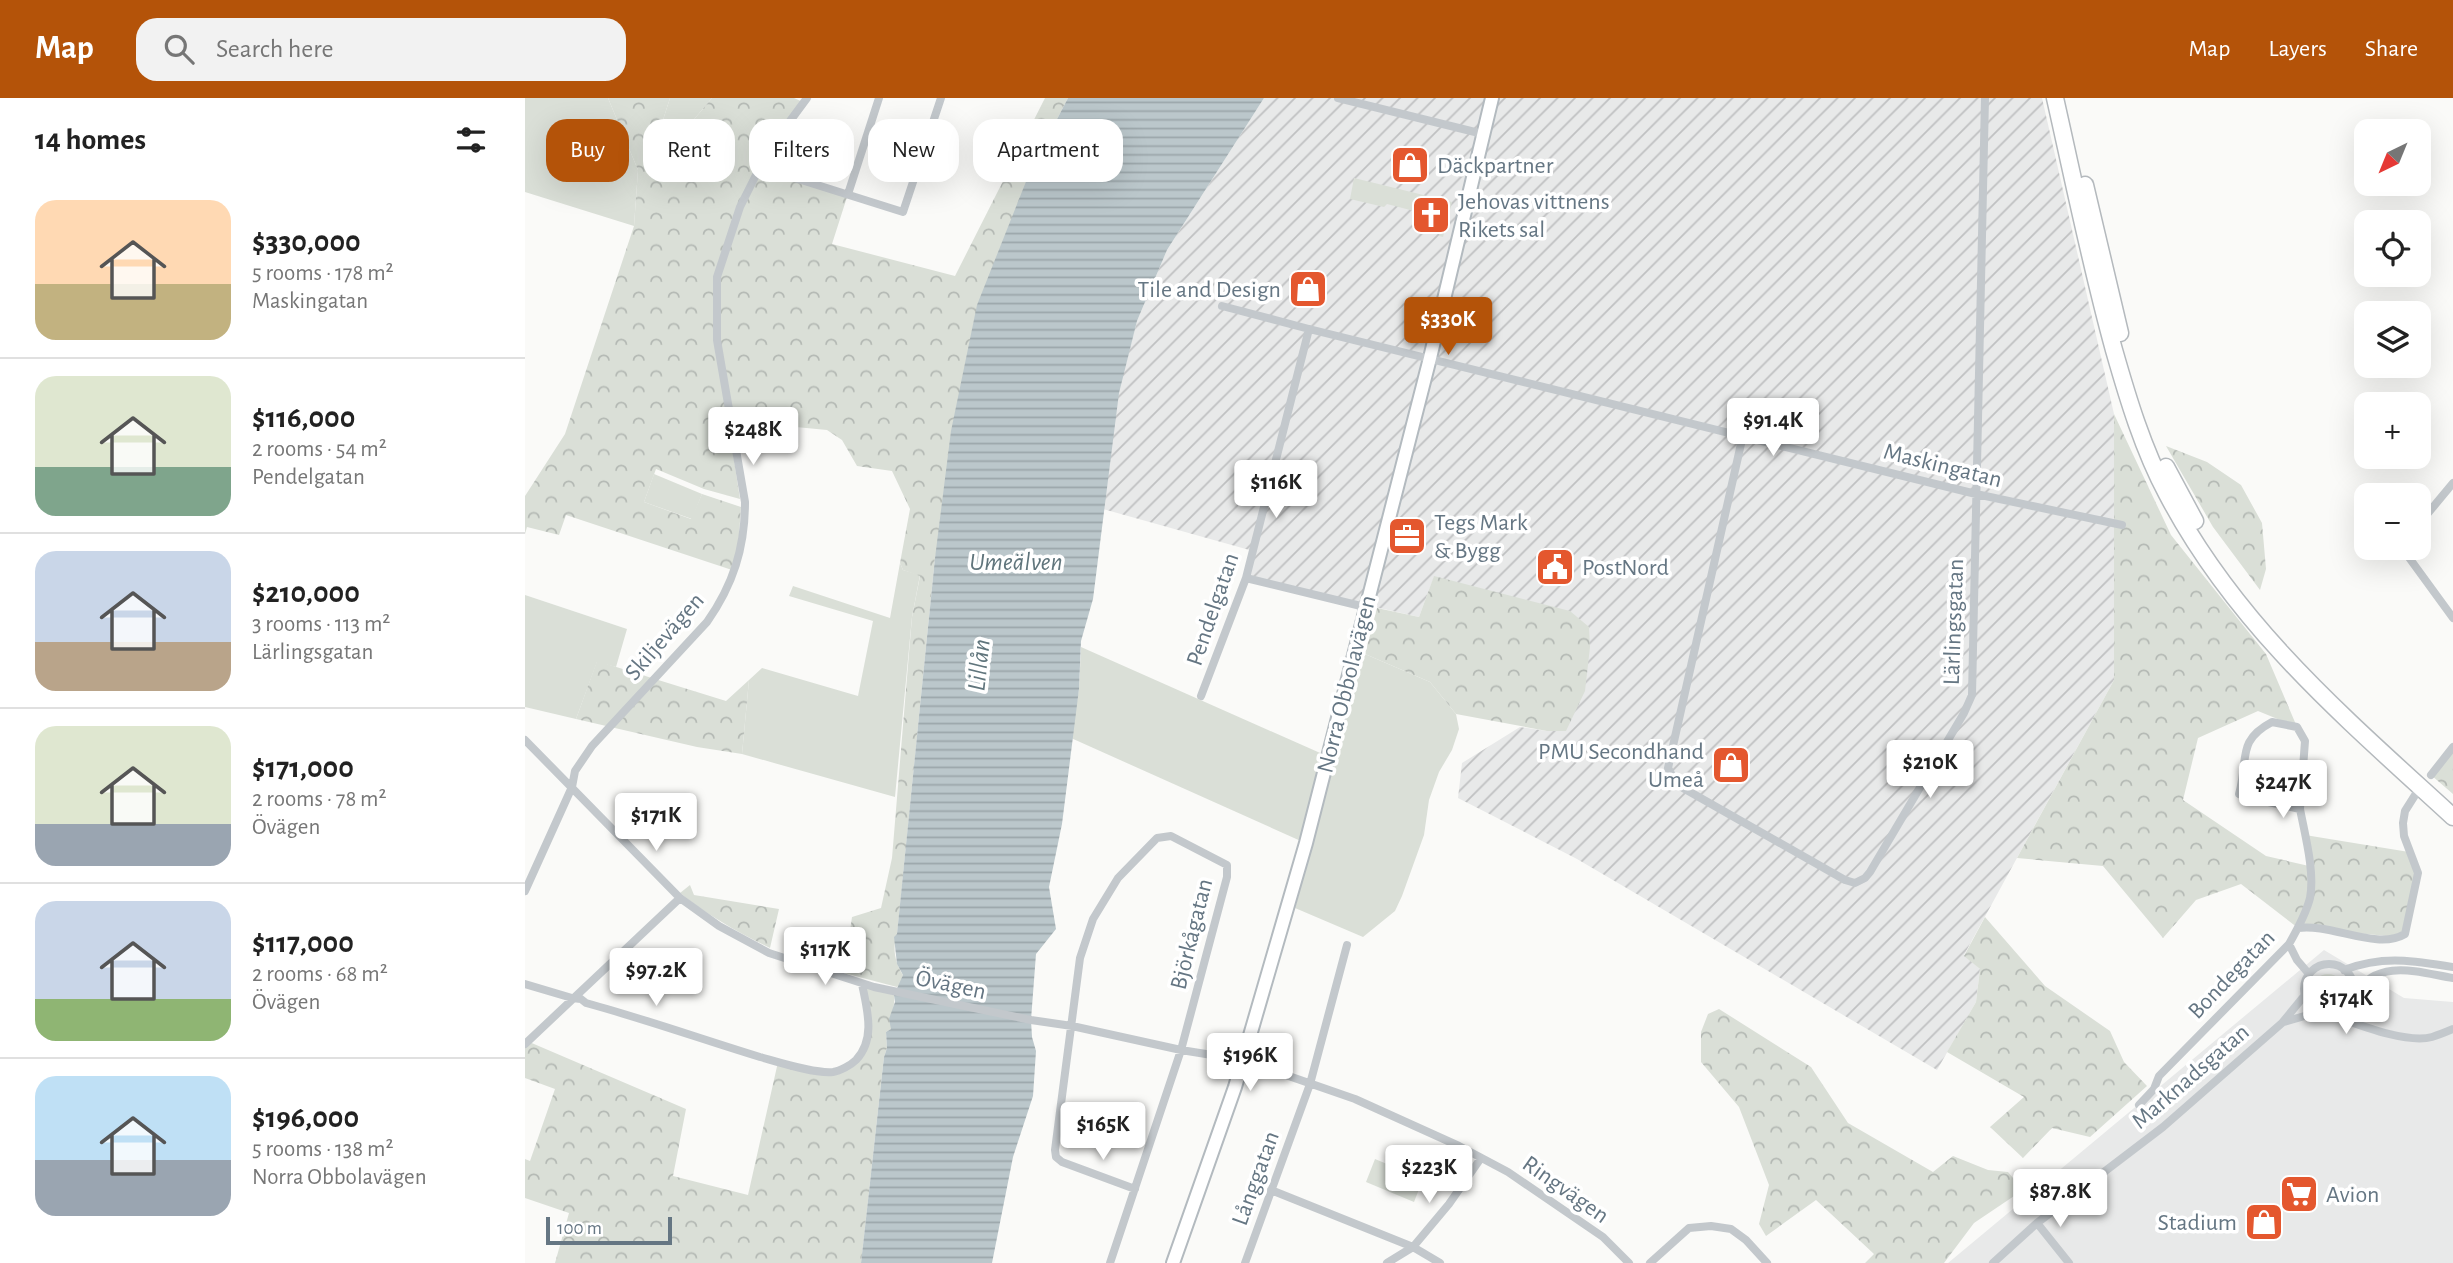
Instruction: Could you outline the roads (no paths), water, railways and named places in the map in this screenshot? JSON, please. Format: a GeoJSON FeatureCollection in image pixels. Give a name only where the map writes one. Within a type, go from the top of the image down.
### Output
{"type":"FeatureCollection","features":[{"type":"Feature","properties":{"kind":"highway"},"geometry":{"type":"LineString","coordinates":[[2055,98],[2090,261],[2112,341],[2133,412],[2167,494],[2205,556],[2254,625],[2317,692],[2453,817]]}},
{"type":"Feature","properties":{"kind":"highway"},"geometry":{"type":"LineString","coordinates":[[2065,98],[2123,346],[2148,424],[2175,485],[2219,560],[2284,643],[2345,706],[2453,803]]}},
{"type":"Feature","properties":{"kind":"street","name":"Skiljevägen"},"geometry":{"type":"LineString","coordinates":[[791,119],[807,98]]}},
{"type":"Feature","properties":{"kind":"street"},"geometry":{"type":"LineString","coordinates":[[848,194],[879,98]]}},
{"type":"Feature","properties":{"kind":"street"},"geometry":{"type":"LineString","coordinates":[[809,182],[903,212],[941,98]]}},
{"type":"Feature","properties":{"kind":"street"},"geometry":{"type":"LineString","coordinates":[[1338,98],[1483,134]]}},
{"type":"Feature","properties":{"kind":"street","name":"Norra Obbolavägen"},"geometry":{"type":"LineString","coordinates":[[1173,1263],[1243,1060],[1306,843],[1430,358],[1492,98]]}},
{"type":"Feature","properties":{"kind":"street","name":"Lärlingsgatan"},"geometry":{"type":"LineString","coordinates":[[1744,435],[1668,768],[1676,783],[1683,788],[1845,880],[1855,883],[1870,872],[1972,695],[1985,98]]}},
{"type":"Feature","properties":{"kind":"street","name":"Skiljevägen"},"geometry":{"type":"LineString","coordinates":[[525,891],[572,787],[575,771],[592,746],[707,622],[720,603],[736,569],[745,525],[745,502],[717,340],[716,286],[740,207],[752,182]]}},
{"type":"Feature","properties":{"kind":"street","name":"Maskingatan"},"geometry":{"type":"LineString","coordinates":[[1222,306],[1976,494],[2122,526]]}},
{"type":"Feature","properties":{"kind":"street","name":"Pendelgatan"},"geometry":{"type":"LineString","coordinates":[[1201,696],[1246,578],[1309,329]]}},
{"type":"Feature","properties":{"kind":"street"},"geometry":{"type":"LineString","coordinates":[[2431,509],[2453,482]]}},
{"type":"Feature","properties":{"kind":"street"},"geometry":{"type":"LineString","coordinates":[[2411,560],[2453,618]]}},
{"type":"Feature","properties":{"kind":"street"},"geometry":{"type":"LineString","coordinates":[[1246,578],[1365,607]]}},
{"type":"Feature","properties":{"kind":"street","name":"Bondegatan"},"geometry":{"type":"LineString","coordinates":[[2139,1105],[2154,1089],[2159,1076],[2289,944],[2310,897],[2309,866],[2300,809],[2305,741],[2297,727],[2272,722],[2252,735],[2246,745],[2244,775],[2239,794],[2300,809]]}},
{"type":"Feature","properties":{"kind":"street","name":"Övägen"},"geometry":{"type":"LineString","coordinates":[[525,740],[680,898],[719,926],[769,953],[874,987],[1181,1050],[1243,1060]]}},
{"type":"Feature","properties":{"kind":"street"},"geometry":{"type":"LineString","coordinates":[[2431,775],[2453,747]]}},
{"type":"Feature","properties":{"kind":"street"},"geometry":{"type":"LineString","coordinates":[[2298,928],[2321,927],[2388,940],[2405,934],[2414,902],[2418,873],[2404,836],[2403,823],[2405,811],[2417,792]]}},
{"type":"Feature","properties":{"kind":"street","name":"Björkågatan"},"geometry":{"type":"LineString","coordinates":[[1072,1026],[1080,958],[1093,919],[1118,878],[1157,838],[1171,836],[1227,865],[1227,877],[1181,1050]]}},
{"type":"Feature","properties":{"kind":"street"},"geometry":{"type":"LineString","coordinates":[[525,1044],[680,898]]}},
{"type":"Feature","properties":{"kind":"street"},"geometry":{"type":"LineString","coordinates":[[2289,944],[2297,960],[2309,974]]}},
{"type":"Feature","properties":{"kind":"street","name":"Långgatan"},"geometry":{"type":"LineString","coordinates":[[1245,1263],[1310,1084],[1347,945]]}},
{"type":"Feature","properties":{"kind":"street"},"geometry":{"type":"LineString","coordinates":[[2344,970],[2367,962],[2389,959],[2453,967]]}},
{"type":"Feature","properties":{"kind":"street"},"geometry":{"type":"LineString","coordinates":[[2353,996],[2353,982],[2344,970],[2329,964],[2322,965],[2309,974],[2304,988],[2305,995],[2318,1012],[2374,1030],[2401,1036],[2430,1038],[2453,1029]]}},
{"type":"Feature","properties":{"kind":"street"},"geometry":{"type":"LineString","coordinates":[[2328,1014],[2342,1011],[2367,979],[2384,971],[2400,970],[2453,978]]}},
{"type":"Feature","properties":{"kind":"street"},"geometry":{"type":"LineString","coordinates":[[525,984],[581,999],[586,1003],[778,1062],[832,1072],[855,1062],[868,1040],[867,1009],[862,984]]}},
{"type":"Feature","properties":{"kind":"street","name":"Marknadsgatan"},"geometry":{"type":"LineString","coordinates":[[1993,1263],[2037,1223],[2163,1127],[2281,1023],[2305,995]]}},
{"type":"Feature","properties":{"kind":"street","name":"Marknadsgatan"},"geometry":{"type":"LineString","coordinates":[[2281,1023],[2318,1012]]}},
{"type":"Feature","properties":{"kind":"street"},"geometry":{"type":"LineString","coordinates":[[1072,1026],[1056,1157],[1062,1162],[1135,1189]]}},
{"type":"Feature","properties":{"kind":"street"},"geometry":{"type":"LineString","coordinates":[[1110,1263],[1181,1050]]}},
{"type":"Feature","properties":{"kind":"street","name":"Ringvägen"},"geometry":{"type":"LineString","coordinates":[[1243,1060],[1372,1106],[1509,1172],[1603,1237],[1629,1263]]}},
{"type":"Feature","properties":{"kind":"street"},"geometry":{"type":"LineString","coordinates":[[1387,1263],[1413,1247],[1449,1204],[1481,1158]]}},
{"type":"Feature","properties":{"kind":"street"},"geometry":{"type":"LineString","coordinates":[[1271,1190],[1413,1247],[1440,1263]]}},
{"type":"Feature","properties":{"kind":"street"},"geometry":{"type":"LineString","coordinates":[[2037,1223],[2069,1263]]}},
{"type":"Feature","properties":{"kind":"street"},"geometry":{"type":"LineString","coordinates":[[1650,1263],[1675,1237],[1689,1228],[1711,1226],[1731,1229],[1746,1240],[1767,1263]]}},
{"type":"Feature","properties":{"kind":"street"},"geometry":{"type":"LineString","coordinates":[[2058,1263],[2060,1252]]}},
{"type":"Feature","properties":{"kind":"water","name":"Umeälven"},"geometry":{"type":"Polygon","coordinates":[[[1068,98],[1264,98],[1167,250],[1137,321],[1119,393],[1093,599],[1081,641],[1079,689],[1062,824],[1049,887],[1056,929],[1036,954],[1031,1020],[1036,1051],[1033,1096],[1013,1157],[992,1263],[861,1263],[887,1048],[886,1032],[891,1029],[889,1019],[895,1002],[894,995],[903,975],[897,964],[894,937],[897,934],[935,558],[951,431],[977,305],[1026,182],[1123,182],[1123,119],[1057,119],[1068,98]]]}},
{"type":"Feature","properties":{"kind":"place","name":"Däckpartner"},"geometry":{"type":"Point","coordinates":[1410,165]}},
{"type":"Feature","properties":{"kind":"place","name":"Jehovas vittnens Rikets sal"},"geometry":{"type":"Point","coordinates":[1431,215]}},
{"type":"Feature","properties":{"kind":"place","name":"Tile and Design"},"geometry":{"type":"Point","coordinates":[1308,289]}},
{"type":"Feature","properties":{"kind":"place","name":"Tegs Mark & Bygg"},"geometry":{"type":"Point","coordinates":[1407,536]}},
{"type":"Feature","properties":{"kind":"place","name":"PostNord"},"geometry":{"type":"Point","coordinates":[1555,567]}},
{"type":"Feature","properties":{"kind":"place","name":"PMU Secondhand Umeå"},"geometry":{"type":"Point","coordinates":[1731,765]}},
{"type":"Feature","properties":{"kind":"place","name":"Avion"},"geometry":{"type":"Point","coordinates":[2299,1194]}},
{"type":"Feature","properties":{"kind":"place","name":"Stadium"},"geometry":{"type":"Point","coordinates":[2264,1222]}},
{"type":"Feature","properties":{"kind":"water label","name":"Lillån"},"geometry":{"type":"Point","coordinates":[978,665]}}]}
